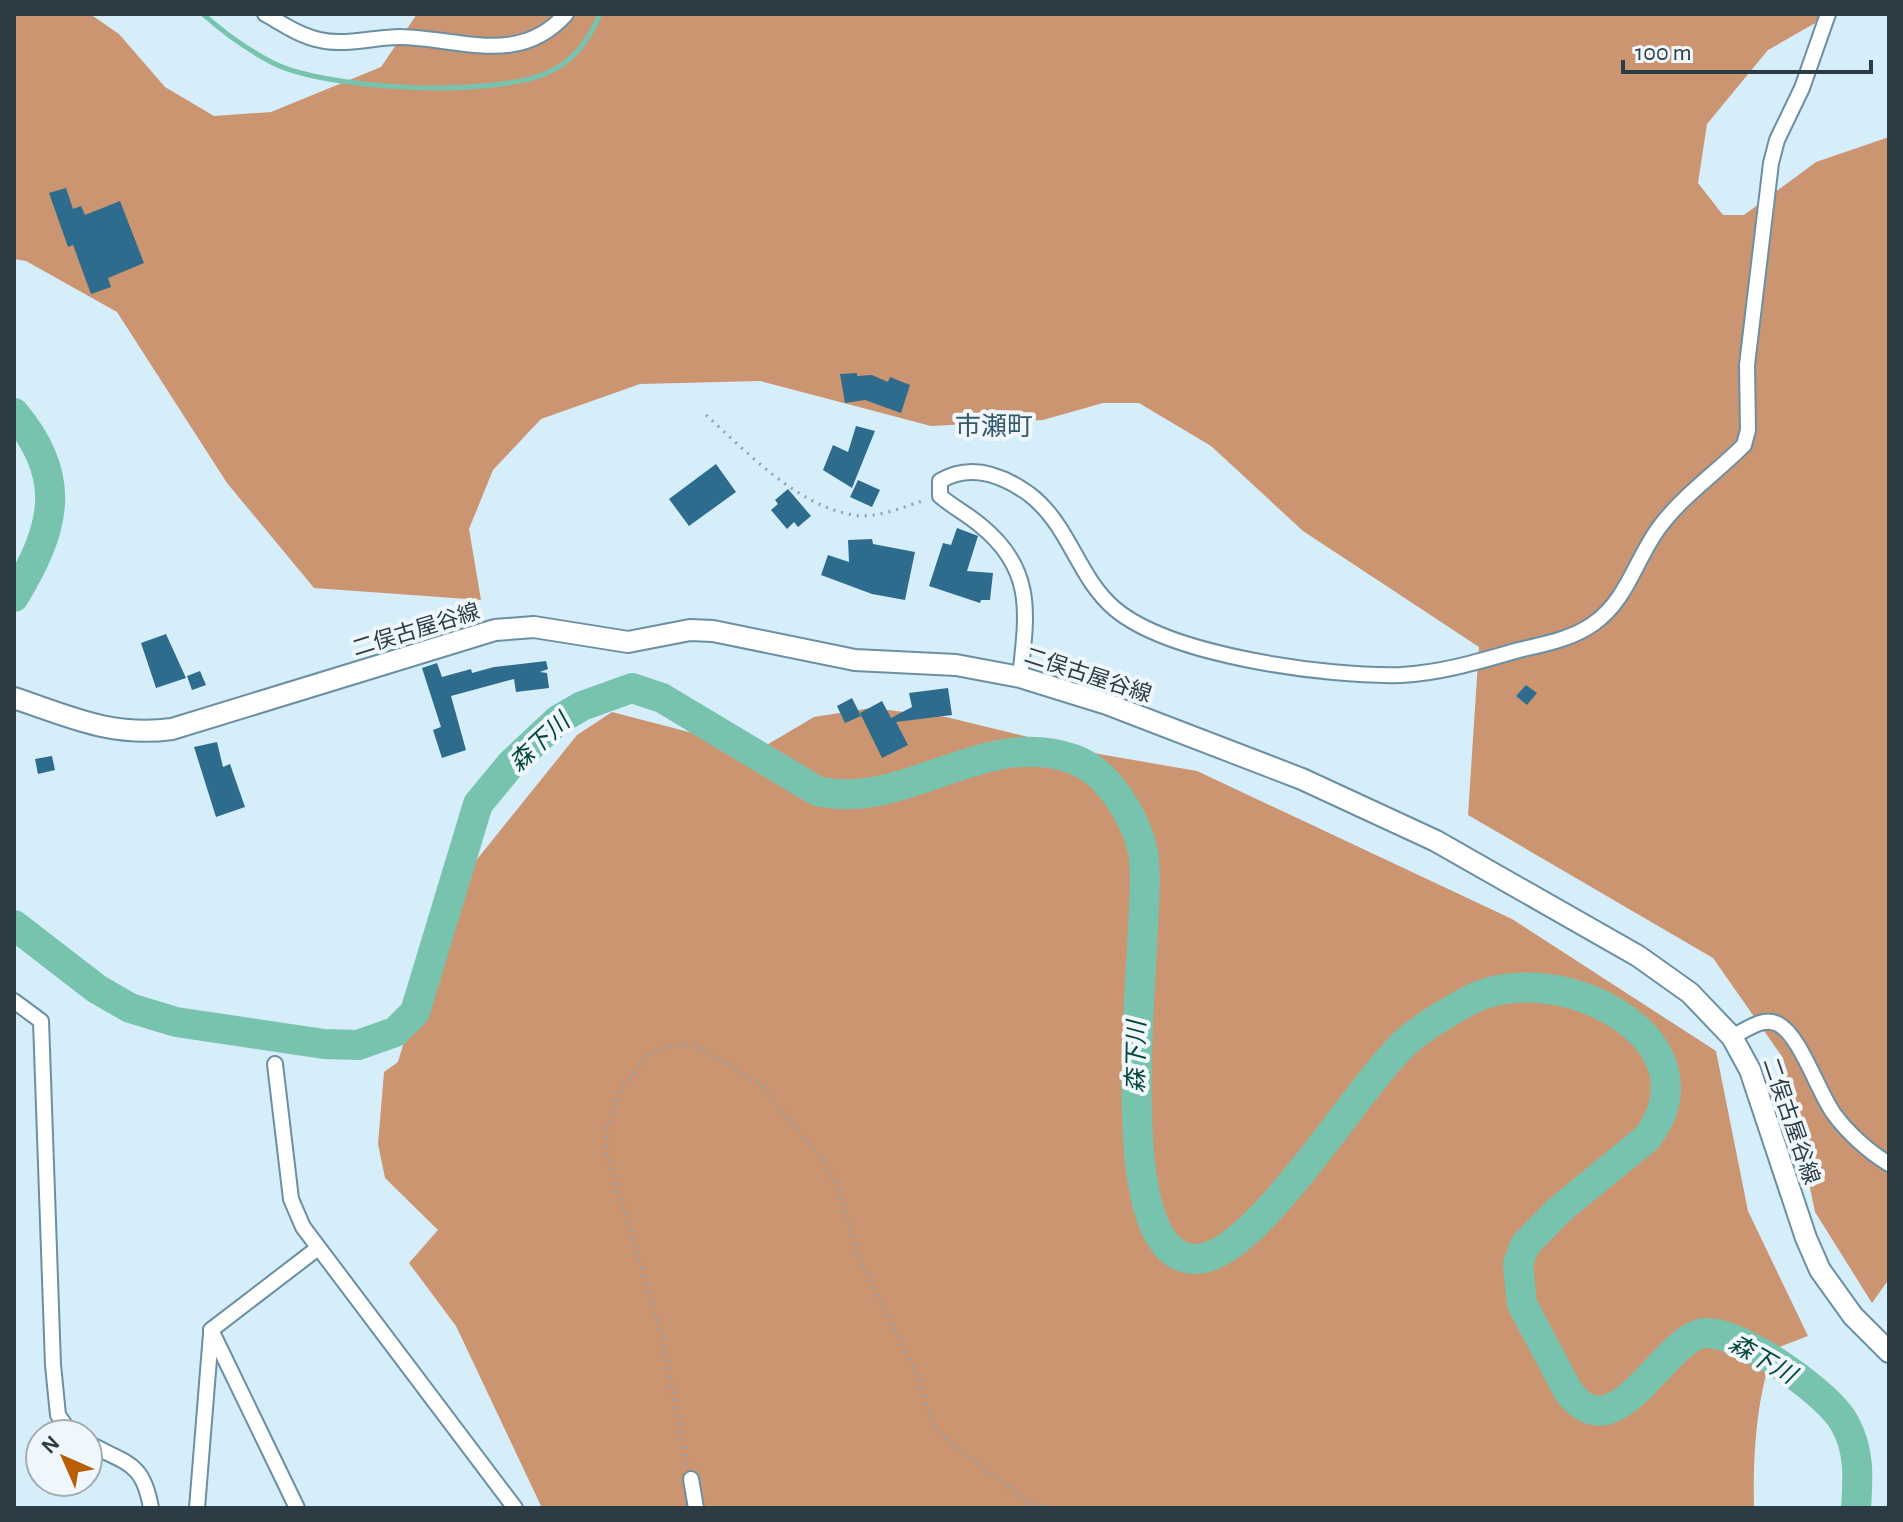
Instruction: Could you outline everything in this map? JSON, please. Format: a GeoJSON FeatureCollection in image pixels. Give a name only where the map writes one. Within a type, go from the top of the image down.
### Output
{"type":"FeatureCollection","features":[{"type":"Feature","properties":{"kind":"main road","name":"二俣古屋谷線"},"geometry":{"type":"LineString","coordinates":[[15,698],[106,729],[137,733],[172,729],[495,630],[534,627],[628,642],[690,630],[713,631],[855,660],[956,665],[1020,677],[1107,704],[1302,779],[1436,841],[1638,956],[1690,993],[1732,1037],[1750,1070],[1806,1238],[1820,1270],[1853,1316],[1889,1352]]}},
{"type":"Feature","properties":{"kind":"street"},"geometry":{"type":"LineString","coordinates":[[265,14],[301,34],[323,41],[400,37],[505,47],[541,38],[566,14]]}},
{"type":"Feature","properties":{"kind":"street"},"geometry":{"type":"LineString","coordinates":[[1020,677],[1026,594],[1018,569],[981,525],[940,496],[940,481],[956,471],[974,470],[995,476],[1029,495],[1064,530],[1088,580],[1116,610],[1184,643],[1254,660],[1337,672],[1400,675],[1434,671],[1561,640],[1593,624],[1621,597],[1662,523],[1744,445],[1748,430],[1747,365],[1771,163],[1777,140],[1802,88],[1828,14]]}},
{"type":"Feature","properties":{"kind":"street"},"geometry":{"type":"LineString","coordinates":[[14,1001],[41,1021],[54,1379],[60,1418]]}},
{"type":"Feature","properties":{"kind":"street"},"geometry":{"type":"LineString","coordinates":[[1732,1037],[1761,1022],[1778,1024],[1796,1042],[1813,1081],[1835,1117],[1874,1155],[1889,1164]]}},
{"type":"Feature","properties":{"kind":"street"},"geometry":{"type":"LineString","coordinates":[[275,1064],[291,1199],[318,1248],[515,1508]]}},
{"type":"Feature","properties":{"kind":"street"},"geometry":{"type":"LineString","coordinates":[[197,1508],[211,1330],[318,1248]]}},
{"type":"Feature","properties":{"kind":"street"},"geometry":{"type":"LineString","coordinates":[[211,1330],[297,1508]]}},
{"type":"Feature","properties":{"kind":"street"},"geometry":{"type":"LineString","coordinates":[[104,1451],[129,1463],[146,1481],[151,1508]]}},
{"type":"Feature","properties":{"kind":"street"},"geometry":{"type":"LineString","coordinates":[[691,1479],[696,1508]]}},
{"type":"Feature","properties":{"kind":"path"},"geometry":{"type":"LineString","coordinates":[[706,415],[790,486],[818,503],[854,515],[883,513],[940,496]]}},
{"type":"Feature","properties":{"kind":"path"},"geometry":{"type":"LineString","coordinates":[[691,1479],[662,1336],[607,1154],[607,1126],[621,1088],[650,1053],[675,1045],[696,1045],[709,1050],[761,1085],[822,1159],[838,1188],[861,1264],[915,1369],[933,1424],[948,1441],[1028,1502],[1050,1508]]}},
{"type":"Feature","properties":{"kind":"path"},"geometry":{"type":"LineString","coordinates":[[1425,1508],[1433,1508]]}},
{"type":"Feature","properties":{"kind":"shaded area"},"geometry":{"type":"Polygon","coordinates":[[[14,14],[90,14],[119,34],[165,87],[214,116],[271,112],[381,67],[417,14],[1831,14],[1768,50],[1707,124],[1698,183],[1723,215],[1744,215],[1816,162],[1889,137],[1889,1279],[1872,1303],[1815,1212],[1783,1058],[1713,958],[1468,815],[1479,647],[1303,531],[1211,446],[1139,403],[1103,403],[1043,420],[931,426],[760,381],[640,384],[541,419],[493,470],[469,529],[481,600],[314,588],[227,483],[117,312],[26,261],[14,259],[14,14]]]}},
{"type":"Feature","properties":{"kind":"shaded area"},"geometry":{"type":"Polygon","coordinates":[[[871,708],[946,717],[1099,754],[1197,771],[1512,919],[1716,1051],[1748,1211],[1808,1336],[1774,1349],[1768,1368],[1757,1427],[1754,1508],[542,1508],[456,1326],[409,1263],[438,1230],[385,1178],[378,1144],[384,1072],[398,1062],[446,898],[577,735],[612,712],[758,750],[814,717],[871,708]]]}},
{"type":"Feature","properties":{"kind":"building"},"geometry":{"type":"Polygon","coordinates":[[[66,188],[73,209],[81,206],[85,215],[120,201],[144,263],[108,278],[111,287],[91,294],[73,245],[68,247],[49,193],[66,188]]]}},
{"type":"Feature","properties":{"kind":"building"},"geometry":{"type":"Polygon","coordinates":[[[857,373],[857,376],[872,375],[888,382],[890,377],[910,385],[901,413],[865,400],[845,403],[840,374],[857,373]]]}},
{"type":"Feature","properties":{"kind":"building"},"geometry":{"type":"Polygon","coordinates":[[[856,426],[875,431],[852,488],[823,470],[833,445],[848,452],[856,426]]]}},
{"type":"Feature","properties":{"kind":"building"},"geometry":{"type":"Polygon","coordinates":[[[716,464],[736,492],[689,526],[669,499],[716,464]]]}},
{"type":"Feature","properties":{"kind":"building"},"geometry":{"type":"Polygon","coordinates":[[[858,480],[880,490],[872,507],[850,497],[858,480]]]}},
{"type":"Feature","properties":{"kind":"building"},"geometry":{"type":"Polygon","coordinates":[[[788,489],[811,516],[798,527],[794,522],[787,529],[771,510],[778,504],[775,500],[788,489]]]}},
{"type":"Feature","properties":{"kind":"building"},"geometry":{"type":"Polygon","coordinates":[[[957,528],[978,536],[967,571],[993,573],[990,600],[981,600],[980,603],[929,586],[943,543],[951,545],[957,528]]]}},
{"type":"Feature","properties":{"kind":"building"},"geometry":{"type":"Polygon","coordinates":[[[872,539],[873,544],[915,552],[905,600],[872,594],[821,575],[828,555],[849,562],[848,540],[872,539]]]}},
{"type":"Feature","properties":{"kind":"building"},"geometry":{"type":"Polygon","coordinates":[[[166,634],[186,678],[156,688],[141,643],[166,634]]]}},
{"type":"Feature","properties":{"kind":"building"},"geometry":{"type":"Polygon","coordinates":[[[546,661],[548,669],[540,672],[547,673],[549,688],[516,692],[514,679],[451,696],[466,750],[442,758],[433,730],[441,727],[422,668],[437,663],[442,677],[471,669],[472,673],[494,667],[546,661]]]}},
{"type":"Feature","properties":{"kind":"building"},"geometry":{"type":"Polygon","coordinates":[[[200,671],[206,685],[192,690],[187,676],[200,671]]]}},
{"type":"Feature","properties":{"kind":"building"},"geometry":{"type":"Polygon","coordinates":[[[1526,685],[1537,693],[1527,705],[1516,696],[1526,685]]]}},
{"type":"Feature","properties":{"kind":"building"},"geometry":{"type":"Polygon","coordinates":[[[948,688],[952,715],[896,722],[908,745],[882,758],[860,713],[882,701],[891,718],[912,707],[909,693],[948,688]]]}},
{"type":"Feature","properties":{"kind":"building"},"geometry":{"type":"Polygon","coordinates":[[[852,698],[861,716],[845,723],[837,706],[852,698]]]}},
{"type":"Feature","properties":{"kind":"building"},"geometry":{"type":"Polygon","coordinates":[[[217,742],[223,767],[230,764],[245,807],[216,817],[194,747],[217,742]]]}},
{"type":"Feature","properties":{"kind":"building"},"geometry":{"type":"Polygon","coordinates":[[[52,756],[55,770],[38,774],[35,759],[52,756]]]}},
{"type":"Feature","properties":{"kind":"waterway"},"geometry":{"type":"LineString","coordinates":[[203,14],[255,53],[298,72],[370,85],[452,88],[524,80],[549,72],[566,62],[580,48],[600,14]]}},
{"type":"Feature","properties":{"kind":"waterway","name":"森下川"},"geometry":{"type":"LineString","coordinates":[[14,413],[43,460],[49,482],[50,504],[39,549],[14,597]]}},
{"type":"Feature","properties":{"kind":"waterway","name":"森下川"},"geometry":{"type":"LineString","coordinates":[[14,925],[97,989],[130,1008],[176,1022],[324,1044],[358,1045],[395,1032],[415,1012],[478,804],[511,764],[558,720],[582,706],[632,688],[662,698],[817,791],[850,794],[881,790],[1007,753],[1040,752],[1073,759],[1086,765],[1109,785],[1127,811],[1143,852],[1145,887],[1137,1076],[1138,1144],[1147,1202],[1164,1243],[1194,1259],[1219,1252],[1246,1232],[1276,1202],[1407,1041],[1445,1014],[1470,1000],[1505,989],[1544,989],[1583,998],[1618,1015],[1646,1039],[1663,1068],[1664,1102],[1647,1138],[1559,1210],[1525,1245],[1518,1264],[1522,1304],[1568,1391],[1586,1408],[1604,1410],[1622,1402],[1639,1388],[1689,1339],[1705,1333],[1739,1342],[1782,1366],[1836,1411],[1850,1434],[1856,1455],[1856,1508]]}},
{"type":"Feature","properties":{"kind":"district","name":"市瀬町"},"geometry":{"type":"Point","coordinates":[994,427]}}]}
